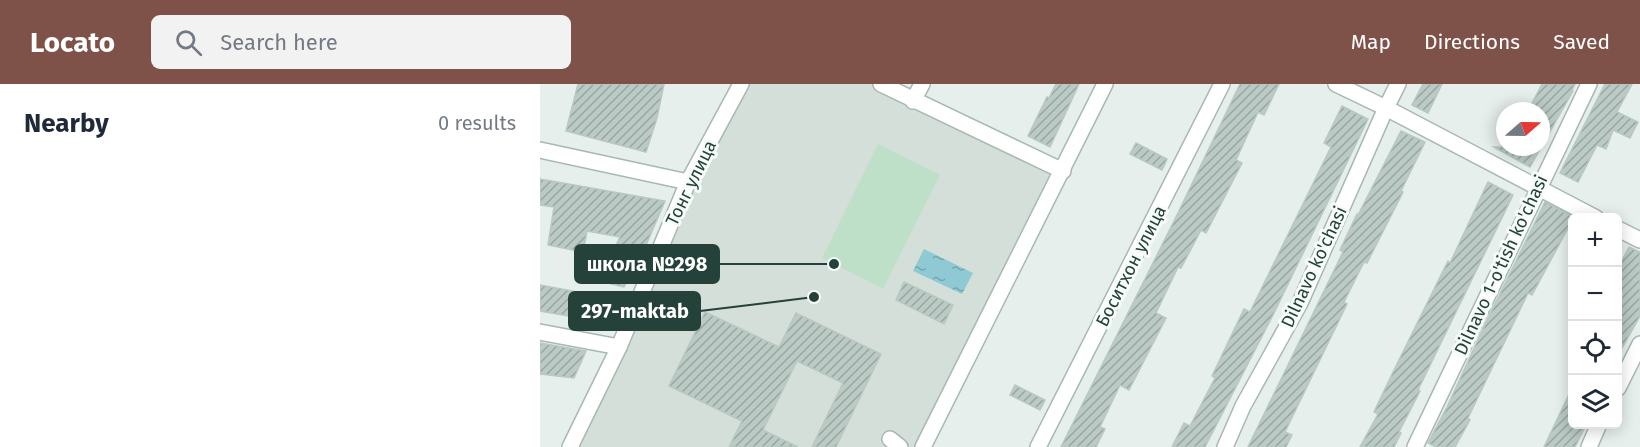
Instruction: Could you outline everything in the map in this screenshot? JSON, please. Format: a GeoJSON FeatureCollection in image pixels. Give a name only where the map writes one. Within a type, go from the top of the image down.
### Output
{"type":"FeatureCollection","features":[{"type":"Feature","properties":{"kind":"street","name":"Тонг улица"},"geometry":{"type":"LineString","coordinates":[[570,447],[619,347],[688,182],[741,84]]}},
{"type":"Feature","properties":{"kind":"street"},"geometry":{"type":"LineString","coordinates":[[882,84],[913,101],[1063,171]]}},
{"type":"Feature","properties":{"kind":"street"},"geometry":{"type":"LineString","coordinates":[[913,101],[922,84]]}},
{"type":"Feature","properties":{"kind":"street"},"geometry":{"type":"LineString","coordinates":[[923,447],[1105,84]]}},
{"type":"Feature","properties":{"kind":"street","name":"Боситхон улица"},"geometry":{"type":"LineString","coordinates":[[1038,447],[1222,84]]}},
{"type":"Feature","properties":{"kind":"street"},"geometry":{"type":"LineString","coordinates":[[1335,84],[1386,108],[1586,213]]}},
{"type":"Feature","properties":{"kind":"street","name":"Dilnavo ko'chasi"},"geometry":{"type":"LineString","coordinates":[[1225,447],[1243,406],[1300,303],[1398,84]]}},
{"type":"Feature","properties":{"kind":"street","name":"Dilnavo 1-o'tish ko'chasi"},"geometry":{"type":"LineString","coordinates":[[1414,447],[1589,84]]}},
{"type":"Feature","properties":{"kind":"street"},"geometry":{"type":"LineString","coordinates":[[540,150],[688,182]]}},
{"type":"Feature","properties":{"kind":"street"},"geometry":{"type":"LineString","coordinates":[[1622,231],[1640,240]]}},
{"type":"Feature","properties":{"kind":"street"},"geometry":{"type":"LineString","coordinates":[[540,332],[619,347]]}},
{"type":"Feature","properties":{"kind":"street"},"geometry":{"type":"LineString","coordinates":[[1622,378],[1640,344]]}},
{"type":"Feature","properties":{"kind":"street"},"geometry":{"type":"LineString","coordinates":[[1589,447],[1597,429]]}},
{"type":"Feature","properties":{"kind":"shaded area"},"geometry":{"type":"Polygon","coordinates":[[[741,84],[881,84],[1063,171],[923,447],[570,447],[741,84]]]}},
{"type":"Feature","properties":{"kind":"green space"},"geometry":{"type":"Polygon","coordinates":[[[878,144],[940,175],[883,289],[822,258],[878,144]]]}},
{"type":"Feature","properties":{"kind":"water"},"geometry":{"type":"Polygon","coordinates":[[[924,249],[973,273],[962,294],[913,271],[924,249]]]}},
{"type":"Feature","properties":{"kind":"building"},"geometry":{"type":"Polygon","coordinates":[[[578,84],[664,84],[657,118],[646,152],[566,131],[578,84]]]}},
{"type":"Feature","properties":{"kind":"building"},"geometry":{"type":"Polygon","coordinates":[[[1056,84],[1079,84],[1050,147],[1028,136],[1056,84]]]}},
{"type":"Feature","properties":{"kind":"building"},"geometry":{"type":"Polygon","coordinates":[[[1240,84],[1279,84],[1264,115],[1258,112],[1236,160],[1242,163],[1206,233],[1201,230],[1181,268],[1178,267],[1156,313],[1166,318],[1129,390],[1120,385],[1100,427],[1105,429],[1096,447],[1061,447],[1176,217],[1240,84]]]}},
{"type":"Feature","properties":{"kind":"building"},"geometry":{"type":"Polygon","coordinates":[[[1423,84],[1442,84],[1428,113],[1412,105],[1423,84]]]}},
{"type":"Feature","properties":{"kind":"building"},"geometry":{"type":"Polygon","coordinates":[[[1542,84],[1575,84],[1550,132],[1550,102],[1533,102],[1542,84]]]}},
{"type":"Feature","properties":{"kind":"building"},"geometry":{"type":"Polygon","coordinates":[[[1605,84],[1632,84],[1617,112],[1638,122],[1630,138],[1613,130],[1606,149],[1597,145],[1578,182],[1560,173],[1605,84]]]}},
{"type":"Feature","properties":{"kind":"building"},"geometry":{"type":"Polygon","coordinates":[[[1342,106],[1368,119],[1274,313],[1205,447],[1172,447],[1184,423],[1190,426],[1215,378],[1212,376],[1244,309],[1250,312],[1331,147],[1324,143],[1342,106]]]}},
{"type":"Feature","properties":{"kind":"building"},"geometry":{"type":"Polygon","coordinates":[[[1401,131],[1425,142],[1401,191],[1403,192],[1367,263],[1364,262],[1344,302],[1347,304],[1285,432],[1292,435],[1286,447],[1248,447],[1343,252],[1340,250],[1357,214],[1401,131]]]}},
{"type":"Feature","properties":{"kind":"building"},"geometry":{"type":"Polygon","coordinates":[[[1136,143],[1167,159],[1162,170],[1130,154],[1136,143]]]}},
{"type":"Feature","properties":{"kind":"building"},"geometry":{"type":"Polygon","coordinates":[[[1510,156],[1536,156],[1530,167],[1510,156]]]}},
{"type":"Feature","properties":{"kind":"building"},"geometry":{"type":"Polygon","coordinates":[[[540,179],[665,201],[647,243],[624,287],[599,281],[620,237],[587,231],[583,252],[548,245],[554,207],[540,205],[540,179]]]}},
{"type":"Feature","properties":{"kind":"building"},"geometry":{"type":"Polygon","coordinates":[[[1488,182],[1513,195],[1418,390],[1420,391],[1399,432],[1401,433],[1394,447],[1360,447],[1378,414],[1374,412],[1394,370],[1448,261],[1450,263],[1488,182]]]}},
{"type":"Feature","properties":{"kind":"building"},"geometry":{"type":"Polygon","coordinates":[[[1545,202],[1568,214],[1568,228],[1532,295],[1528,293],[1468,418],[1470,420],[1455,447],[1436,447],[1428,443],[1545,202]]]}},
{"type":"Feature","properties":{"kind":"building"},"geometry":{"type":"Polygon","coordinates":[[[1629,247],[1640,252],[1640,316],[1622,348],[1622,297],[1624,293],[1622,292],[1622,260],[1629,247]]]}},
{"type":"Feature","properties":{"kind":"building"},"geometry":{"type":"Polygon","coordinates":[[[904,282],[953,305],[944,324],[896,300],[904,282]]]}},
{"type":"Feature","properties":{"kind":"building"},"geometry":{"type":"Polygon","coordinates":[[[540,285],[578,292],[575,305],[613,311],[611,326],[540,311],[540,285]]]}},
{"type":"Feature","properties":{"kind":"building"},"geometry":{"type":"Polygon","coordinates":[[[705,312],[779,347],[796,313],[881,354],[836,447],[812,447],[843,383],[797,361],[763,430],[798,447],[729,447],[742,421],[669,386],[705,312]]]}},
{"type":"Feature","properties":{"kind":"building"},"geometry":{"type":"Polygon","coordinates":[[[540,343],[586,351],[574,378],[540,374],[540,343]]]}},
{"type":"Feature","properties":{"kind":"building"},"geometry":{"type":"Polygon","coordinates":[[[1015,385],[1045,400],[1040,410],[1010,395],[1015,385]]]}},
{"type":"Feature","properties":{"kind":"building"},"geometry":{"type":"Polygon","coordinates":[[[1568,396],[1568,429],[1584,429],[1575,447],[1544,447],[1568,396]]]}},
{"type":"Feature","properties":{"kind":"place","name":"школа №298"},"geometry":{"type":"Point","coordinates":[834,264]}},
{"type":"Feature","properties":{"kind":"place","name":"297-maktab"},"geometry":{"type":"Point","coordinates":[814,297]}}]}
